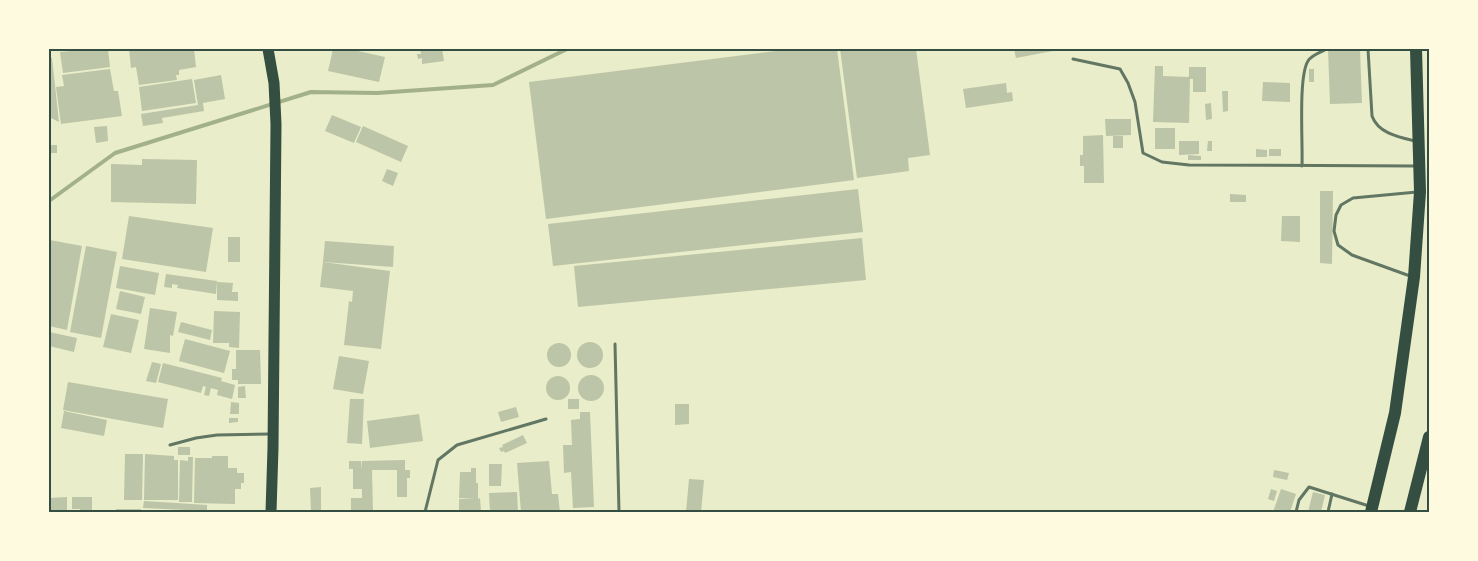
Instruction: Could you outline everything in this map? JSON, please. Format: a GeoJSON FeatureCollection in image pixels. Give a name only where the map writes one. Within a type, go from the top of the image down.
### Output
{"type":"FeatureCollection","features":[{"type":"Feature","properties":{"kind":"highway"},"geometry":{"type":"LineString","coordinates":[[268,49],[274,83],[276,124],[271,512]]}},
{"type":"Feature","properties":{"kind":"highway"},"geometry":{"type":"LineString","coordinates":[[1371,510],[1395,413],[1414,277],[1420,192],[1416,49]]}},
{"type":"Feature","properties":{"kind":"highway"},"geometry":{"type":"LineString","coordinates":[[1412,511],[1429,437]]}},
{"type":"Feature","properties":{"kind":"lane"},"geometry":{"type":"LineString","coordinates":[[1302,166],[1302,81],[1308,59],[1327,49]]}},
{"type":"Feature","properties":{"kind":"lane"},"geometry":{"type":"LineString","coordinates":[[1368,49],[1372,116],[1375,123],[1388,133],[1419,143]]}},
{"type":"Feature","properties":{"kind":"lane"},"geometry":{"type":"LineString","coordinates":[[1073,59],[1120,69],[1135,102],[1143,153],[1162,162],[1190,165],[1420,166]]}},
{"type":"Feature","properties":{"kind":"lane"},"geometry":{"type":"LineString","coordinates":[[1414,277],[1352,255],[1338,245],[1334,231],[1336,215],[1341,205],[1353,198],[1420,192]]}},
{"type":"Feature","properties":{"kind":"lane"},"geometry":{"type":"LineString","coordinates":[[615,344],[620,512]]}},
{"type":"Feature","properties":{"kind":"lane"},"geometry":{"type":"LineString","coordinates":[[425,512],[438,460],[457,445],[546,419]]}},
{"type":"Feature","properties":{"kind":"lane"},"geometry":{"type":"LineString","coordinates":[[170,445],[217,435],[273,434]]}},
{"type":"Feature","properties":{"kind":"lane"},"geometry":{"type":"LineString","coordinates":[[1296,512],[1299,500],[1309,488],[1332,494],[1371,510]]}},
{"type":"Feature","properties":{"kind":"lane"},"geometry":{"type":"LineString","coordinates":[[1328,512],[1332,494]]}},
{"type":"Feature","properties":{"kind":"building"},"geometry":{"type":"Polygon","coordinates":[[[108,49],[110,67],[63,73],[60,52],[108,49]]]}},
{"type":"Feature","properties":{"kind":"building"},"geometry":{"type":"Polygon","coordinates":[[[129,49],[194,49],[196,67],[179,70],[179,75],[176,75],[177,80],[139,85],[136,67],[131,68],[129,49]]]}},
{"type":"Feature","properties":{"kind":"building"},"geometry":{"type":"Polygon","coordinates":[[[333,49],[349,49],[385,57],[379,82],[328,71],[333,49]]]}},
{"type":"Feature","properties":{"kind":"building"},"geometry":{"type":"Polygon","coordinates":[[[420,49],[442,49],[444,61],[422,64],[422,58],[418,59],[417,54],[421,54],[420,49]]]}},
{"type":"Feature","properties":{"kind":"building"},"geometry":{"type":"Polygon","coordinates":[[[792,49],[837,49],[854,180],[546,219],[529,82],[792,49]]]}},
{"type":"Feature","properties":{"kind":"building"},"geometry":{"type":"Polygon","coordinates":[[[840,49],[893,49],[894,51],[916,49],[930,155],[908,158],[909,171],[857,178],[840,49]]]}},
{"type":"Feature","properties":{"kind":"building"},"geometry":{"type":"Polygon","coordinates":[[[1014,49],[1057,49],[1058,50],[1016,58],[1014,49]]]}},
{"type":"Feature","properties":{"kind":"building"},"geometry":{"type":"Polygon","coordinates":[[[1360,49],[1362,103],[1330,104],[1328,50],[1360,49]]]}},
{"type":"Feature","properties":{"kind":"building"},"geometry":{"type":"Polygon","coordinates":[[[49,58],[52,58],[59,122],[49,117],[49,58]]]}},
{"type":"Feature","properties":{"kind":"building"},"geometry":{"type":"Polygon","coordinates":[[[1155,66],[1163,66],[1163,76],[1188,77],[1189,67],[1206,67],[1206,92],[1193,92],[1193,79],[1190,79],[1189,123],[1153,122],[1155,66]]]}},
{"type":"Feature","properties":{"kind":"building"},"geometry":{"type":"Polygon","coordinates":[[[110,69],[114,91],[118,91],[122,116],[61,124],[56,87],[64,86],[62,75],[110,69]]]}},
{"type":"Feature","properties":{"kind":"building"},"geometry":{"type":"Polygon","coordinates":[[[1309,69],[1314,69],[1314,82],[1309,82],[1309,69]]]}},
{"type":"Feature","properties":{"kind":"building"},"geometry":{"type":"Polygon","coordinates":[[[221,75],[225,99],[203,103],[204,111],[162,118],[163,123],[143,126],[141,114],[198,105],[194,80],[221,75]]]}},
{"type":"Feature","properties":{"kind":"building"},"geometry":{"type":"Polygon","coordinates":[[[192,79],[196,103],[142,111],[139,87],[192,79]]]}},
{"type":"Feature","properties":{"kind":"building"},"geometry":{"type":"Polygon","coordinates":[[[1263,82],[1290,83],[1290,102],[1262,101],[1263,82]]]}},
{"type":"Feature","properties":{"kind":"building"},"geometry":{"type":"Polygon","coordinates":[[[1006,83],[1007,93],[1012,92],[1013,101],[966,108],[963,89],[1006,83]]]}},
{"type":"Feature","properties":{"kind":"building"},"geometry":{"type":"Polygon","coordinates":[[[1222,91],[1228,91],[1228,111],[1223,112],[1222,91]]]}},
{"type":"Feature","properties":{"kind":"building"},"geometry":{"type":"Polygon","coordinates":[[[1211,103],[1212,119],[1206,120],[1205,104],[1211,103]]]}},
{"type":"Feature","properties":{"kind":"building"},"geometry":{"type":"Polygon","coordinates":[[[332,115],[361,127],[354,143],[325,131],[332,115]]]}},
{"type":"Feature","properties":{"kind":"building"},"geometry":{"type":"Polygon","coordinates":[[[1105,119],[1131,119],[1131,135],[1106,136],[1105,119]]]}},
{"type":"Feature","properties":{"kind":"building"},"geometry":{"type":"Polygon","coordinates":[[[107,126],[108,141],[96,143],[94,127],[107,126]]]}},
{"type":"Feature","properties":{"kind":"building"},"geometry":{"type":"Polygon","coordinates":[[[363,126],[408,146],[401,162],[356,142],[363,126]]]}},
{"type":"Feature","properties":{"kind":"building"},"geometry":{"type":"Polygon","coordinates":[[[1155,128],[1175,128],[1175,149],[1155,149],[1155,128]]]}},
{"type":"Feature","properties":{"kind":"building"},"geometry":{"type":"Polygon","coordinates":[[[1103,135],[1104,183],[1084,183],[1084,166],[1080,166],[1080,155],[1083,155],[1083,136],[1103,135]]]}},
{"type":"Feature","properties":{"kind":"building"},"geometry":{"type":"Polygon","coordinates":[[[1113,136],[1123,136],[1123,148],[1113,148],[1113,136]]]}},
{"type":"Feature","properties":{"kind":"building"},"geometry":{"type":"Polygon","coordinates":[[[1179,141],[1199,141],[1199,154],[1179,155],[1179,141]]]}},
{"type":"Feature","properties":{"kind":"building"},"geometry":{"type":"Polygon","coordinates":[[[1208,141],[1212,141],[1212,151],[1207,151],[1208,141]]]}},
{"type":"Feature","properties":{"kind":"building"},"geometry":{"type":"Polygon","coordinates":[[[49,145],[57,145],[57,153],[49,153],[49,145]]]}},
{"type":"Feature","properties":{"kind":"building"},"geometry":{"type":"Polygon","coordinates":[[[1256,149],[1267,150],[1267,157],[1256,157],[1256,149]]]}},
{"type":"Feature","properties":{"kind":"building"},"geometry":{"type":"Polygon","coordinates":[[[1269,149],[1281,149],[1281,156],[1269,156],[1269,149]]]}},
{"type":"Feature","properties":{"kind":"building"},"geometry":{"type":"Polygon","coordinates":[[[1188,155],[1201,156],[1201,160],[1188,160],[1188,155]]]}},
{"type":"Feature","properties":{"kind":"building"},"geometry":{"type":"Polygon","coordinates":[[[142,159],[197,160],[196,204],[111,202],[111,164],[142,165],[142,159]]]}},
{"type":"Feature","properties":{"kind":"building"},"geometry":{"type":"Polygon","coordinates":[[[387,169],[398,173],[393,186],[382,181],[387,169]]]}},
{"type":"Feature","properties":{"kind":"building"},"geometry":{"type":"Polygon","coordinates":[[[858,189],[863,232],[553,266],[548,224],[858,189]]]}},
{"type":"Feature","properties":{"kind":"building"},"geometry":{"type":"Polygon","coordinates":[[[1320,191],[1333,191],[1332,264],[1320,263],[1320,191]]]}},
{"type":"Feature","properties":{"kind":"building"},"geometry":{"type":"Polygon","coordinates":[[[1230,194],[1246,195],[1246,202],[1230,202],[1230,194]]]}},
{"type":"Feature","properties":{"kind":"building"},"geometry":{"type":"Polygon","coordinates":[[[129,216],[213,228],[206,272],[122,259],[129,216]]]}},
{"type":"Feature","properties":{"kind":"building"},"geometry":{"type":"Polygon","coordinates":[[[1282,216],[1300,216],[1300,242],[1281,241],[1282,216]]]}},
{"type":"Feature","properties":{"kind":"building"},"geometry":{"type":"Polygon","coordinates":[[[228,237],[240,237],[240,262],[228,262],[228,237]]]}},
{"type":"Feature","properties":{"kind":"building"},"geometry":{"type":"Polygon","coordinates":[[[862,238],[866,280],[578,307],[574,266],[862,238]]]}},
{"type":"Feature","properties":{"kind":"building"},"geometry":{"type":"Polygon","coordinates":[[[50,240],[82,246],[67,330],[49,326],[50,240]]]}},
{"type":"Feature","properties":{"kind":"building"},"geometry":{"type":"Polygon","coordinates":[[[325,241],[394,246],[393,267],[323,262],[325,241]]]}},
{"type":"Feature","properties":{"kind":"building"},"geometry":{"type":"Polygon","coordinates":[[[86,246],[117,252],[101,338],[70,332],[86,246]]]}},
{"type":"Feature","properties":{"kind":"building"},"geometry":{"type":"Polygon","coordinates":[[[323,262],[390,271],[381,349],[344,345],[349,301],[352,302],[353,291],[320,287],[323,262]]]}},
{"type":"Feature","properties":{"kind":"building"},"geometry":{"type":"Polygon","coordinates":[[[120,266],[159,273],[155,295],[116,288],[120,266]]]}},
{"type":"Feature","properties":{"kind":"building"},"geometry":{"type":"Polygon","coordinates":[[[166,274],[217,281],[216,294],[177,288],[178,285],[172,284],[172,288],[164,287],[166,274]]]}},
{"type":"Feature","properties":{"kind":"building"},"geometry":{"type":"Polygon","coordinates":[[[217,282],[233,283],[232,292],[238,292],[238,301],[217,300],[217,282]]]}},
{"type":"Feature","properties":{"kind":"building"},"geometry":{"type":"Polygon","coordinates":[[[120,291],[145,297],[141,314],[116,309],[120,291]]]}},
{"type":"Feature","properties":{"kind":"building"},"geometry":{"type":"Polygon","coordinates":[[[150,308],[177,312],[173,336],[170,335],[170,353],[144,349],[150,308]]]}},
{"type":"Feature","properties":{"kind":"building"},"geometry":{"type":"Polygon","coordinates":[[[214,311],[240,312],[239,348],[229,347],[229,343],[213,343],[214,311]]]}},
{"type":"Feature","properties":{"kind":"building"},"geometry":{"type":"Polygon","coordinates":[[[111,314],[139,320],[131,353],[103,347],[111,314]]]}},
{"type":"Feature","properties":{"kind":"building"},"geometry":{"type":"Polygon","coordinates":[[[181,322],[212,330],[210,340],[178,332],[181,322]]]}},
{"type":"Feature","properties":{"kind":"building"},"geometry":{"type":"Polygon","coordinates":[[[49,332],[77,338],[74,352],[49,346],[49,332]]]}},
{"type":"Feature","properties":{"kind":"building"},"geometry":{"type":"Polygon","coordinates":[[[185,339],[230,351],[224,373],[179,361],[185,339]]]}},
{"type":"Feature","properties":{"kind":"building"},"geometry":{"type":"Polygon","coordinates":[[[590,342],[599,346],[603,355],[599,364],[590,368],[581,364],[577,355],[581,346],[590,342]]]}},
{"type":"Feature","properties":{"kind":"building"},"geometry":{"type":"Polygon","coordinates":[[[559,343],[568,346],[571,355],[568,364],[559,367],[550,364],[547,355],[550,346],[559,343]]]}},
{"type":"Feature","properties":{"kind":"building"},"geometry":{"type":"Polygon","coordinates":[[[236,350],[260,350],[261,384],[238,384],[238,380],[232,380],[232,369],[236,369],[236,350]]]}},
{"type":"Feature","properties":{"kind":"building"},"geometry":{"type":"Polygon","coordinates":[[[339,356],[369,361],[363,394],[333,389],[339,356]]]}},
{"type":"Feature","properties":{"kind":"building"},"geometry":{"type":"Polygon","coordinates":[[[152,362],[161,364],[156,383],[146,381],[152,362]]]}},
{"type":"Feature","properties":{"kind":"building"},"geometry":{"type":"Polygon","coordinates":[[[163,363],[222,378],[221,381],[235,385],[232,399],[217,395],[218,390],[211,388],[209,396],[204,395],[206,387],[203,386],[201,393],[158,382],[163,363]]]}},
{"type":"Feature","properties":{"kind":"building"},"geometry":{"type":"Polygon","coordinates":[[[591,375],[600,379],[604,388],[600,397],[591,401],[582,397],[578,388],[582,379],[591,375]]]}},
{"type":"Feature","properties":{"kind":"building"},"geometry":{"type":"Polygon","coordinates":[[[558,376],[567,379],[570,388],[567,397],[558,400],[549,397],[546,388],[549,379],[558,376]]]}},
{"type":"Feature","properties":{"kind":"building"},"geometry":{"type":"Polygon","coordinates":[[[68,382],[168,399],[163,428],[63,410],[68,382]]]}},
{"type":"Feature","properties":{"kind":"building"},"geometry":{"type":"Polygon","coordinates":[[[245,386],[246,398],[238,398],[238,387],[245,386]]]}},
{"type":"Feature","properties":{"kind":"building"},"geometry":{"type":"Polygon","coordinates":[[[350,399],[364,399],[362,444],[347,443],[350,399]]]}},
{"type":"Feature","properties":{"kind":"building"},"geometry":{"type":"Polygon","coordinates":[[[568,399],[579,399],[579,409],[568,409],[568,399]]]}},
{"type":"Feature","properties":{"kind":"building"},"geometry":{"type":"Polygon","coordinates":[[[231,402],[239,403],[239,414],[230,414],[231,402]]]}},
{"type":"Feature","properties":{"kind":"building"},"geometry":{"type":"Polygon","coordinates":[[[675,404],[689,404],[689,424],[675,425],[675,404]]]}},
{"type":"Feature","properties":{"kind":"building"},"geometry":{"type":"Polygon","coordinates":[[[516,407],[519,417],[501,422],[498,412],[516,407]]]}},
{"type":"Feature","properties":{"kind":"building"},"geometry":{"type":"Polygon","coordinates":[[[64,411],[107,420],[104,436],[61,428],[64,411]]]}},
{"type":"Feature","properties":{"kind":"building"},"geometry":{"type":"Polygon","coordinates":[[[580,412],[590,412],[594,507],[573,508],[571,472],[564,473],[563,445],[572,445],[571,420],[580,419],[580,412]]]}},
{"type":"Feature","properties":{"kind":"building"},"geometry":{"type":"Polygon","coordinates":[[[419,414],[423,441],[370,448],[367,421],[419,414]]]}},
{"type":"Feature","properties":{"kind":"building"},"geometry":{"type":"Polygon","coordinates":[[[229,418],[238,418],[238,422],[229,423],[229,418]]]}},
{"type":"Feature","properties":{"kind":"building"},"geometry":{"type":"Polygon","coordinates":[[[523,435],[527,443],[505,453],[504,451],[501,452],[499,448],[503,447],[502,445],[523,435]]]}},
{"type":"Feature","properties":{"kind":"building"},"geometry":{"type":"Polygon","coordinates":[[[178,447],[190,447],[190,455],[178,455],[178,447]]]}},
{"type":"Feature","properties":{"kind":"building"},"geometry":{"type":"Polygon","coordinates":[[[125,454],[143,454],[142,500],[124,500],[125,454]]]}},
{"type":"Feature","properties":{"kind":"building"},"geometry":{"type":"Polygon","coordinates":[[[145,454],[174,456],[174,460],[178,460],[178,500],[144,500],[145,454]]]}},
{"type":"Feature","properties":{"kind":"building"},"geometry":{"type":"Polygon","coordinates":[[[212,456],[228,456],[228,468],[237,468],[237,473],[244,473],[244,483],[241,483],[241,489],[235,489],[235,504],[194,503],[195,458],[212,458],[212,456]]]}},
{"type":"Feature","properties":{"kind":"building"},"geometry":{"type":"Polygon","coordinates":[[[188,457],[193,457],[192,502],[179,502],[180,460],[188,461],[188,457]]]}},
{"type":"Feature","properties":{"kind":"building"},"geometry":{"type":"Polygon","coordinates":[[[405,460],[405,470],[410,470],[410,478],[407,478],[407,497],[397,497],[397,470],[372,470],[373,512],[351,512],[351,498],[362,498],[362,489],[353,489],[353,469],[349,469],[349,461],[361,461],[362,470],[362,461],[405,460]]]}},
{"type":"Feature","properties":{"kind":"building"},"geometry":{"type":"Polygon","coordinates":[[[549,461],[552,494],[558,494],[560,512],[521,512],[517,463],[549,461]]]}},
{"type":"Feature","properties":{"kind":"building"},"geometry":{"type":"Polygon","coordinates":[[[489,464],[502,464],[501,486],[489,486],[489,464]]]}},
{"type":"Feature","properties":{"kind":"building"},"geometry":{"type":"Polygon","coordinates":[[[471,468],[476,468],[476,483],[478,483],[478,499],[480,498],[481,512],[459,512],[459,499],[475,499],[459,498],[460,472],[471,472],[471,468]]]}},
{"type":"Feature","properties":{"kind":"building"},"geometry":{"type":"Polygon","coordinates":[[[1274,470],[1289,473],[1287,480],[1273,477],[1274,470]]]}},
{"type":"Feature","properties":{"kind":"building"},"geometry":{"type":"Polygon","coordinates":[[[689,479],[704,480],[701,512],[686,512],[689,479]]]}},
{"type":"Feature","properties":{"kind":"building"},"geometry":{"type":"Polygon","coordinates":[[[321,487],[321,512],[311,512],[310,488],[321,487]]]}},
{"type":"Feature","properties":{"kind":"building"},"geometry":{"type":"Polygon","coordinates":[[[1271,489],[1277,491],[1274,501],[1268,499],[1271,489]]]}},
{"type":"Feature","properties":{"kind":"building"},"geometry":{"type":"Polygon","coordinates":[[[1281,489],[1296,494],[1290,512],[1273,512],[1281,489]]]}},
{"type":"Feature","properties":{"kind":"building"},"geometry":{"type":"Polygon","coordinates":[[[517,492],[518,512],[490,512],[489,493],[517,492]]]}},
{"type":"Feature","properties":{"kind":"building"},"geometry":{"type":"Polygon","coordinates":[[[1313,492],[1325,495],[1321,512],[1308,512],[1313,492]]]}},
{"type":"Feature","properties":{"kind":"building"},"geometry":{"type":"Polygon","coordinates":[[[67,497],[67,512],[49,512],[49,498],[67,497]]]}},
{"type":"Feature","properties":{"kind":"building"},"geometry":{"type":"Polygon","coordinates":[[[72,497],[92,497],[92,512],[80,512],[80,509],[72,509],[72,497]]]}},
{"type":"Feature","properties":{"kind":"building"},"geometry":{"type":"Polygon","coordinates":[[[144,501],[207,505],[207,511],[143,508],[144,501]]]}},
{"type":"Feature","properties":{"kind":"building"},"geometry":{"type":"Polygon","coordinates":[[[116,509],[141,509],[141,512],[116,512],[116,509]]]}},
{"type":"Feature","properties":{"kind":"waterway"},"geometry":{"type":"LineString","coordinates":[[49,201],[115,153],[311,92],[377,93],[493,85],[567,49]]}}]}
